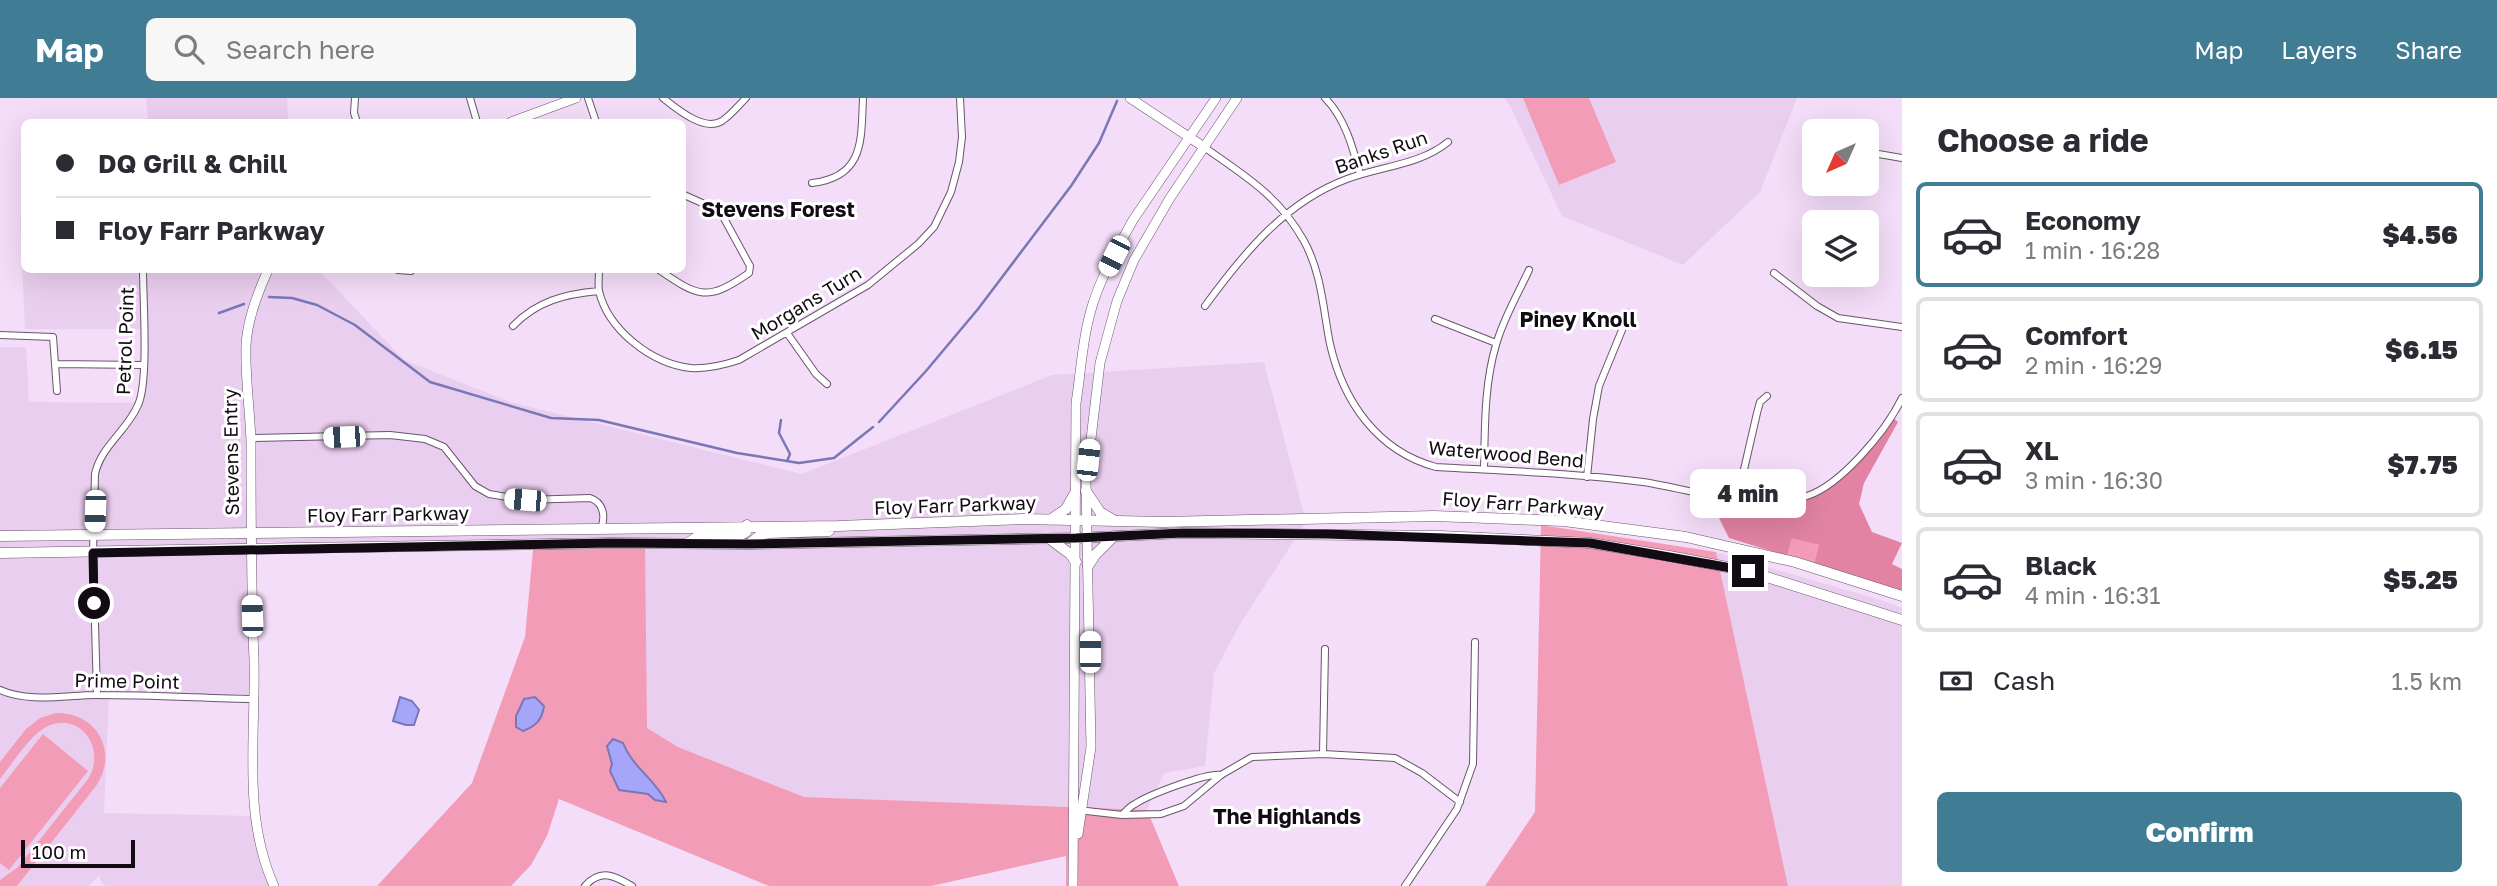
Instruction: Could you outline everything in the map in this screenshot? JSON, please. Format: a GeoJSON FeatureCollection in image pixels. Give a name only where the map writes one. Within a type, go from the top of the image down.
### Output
{"type":"FeatureCollection","features":[{"type":"Feature","properties":{"kind":"main road"},"geometry":{"type":"LineString","coordinates":[[1050,520],[1066,509],[1081,492],[1100,512],[1116,521]]}},
{"type":"Feature","properties":{"kind":"main road","name":"Floy Farr Parkway"},"geometry":{"type":"LineString","coordinates":[[0,536],[1434,516],[1564,521],[1686,537],[1746,550],[1902,596]]}},
{"type":"Feature","properties":{"kind":"main road"},"geometry":{"type":"LineString","coordinates":[[687,544],[697,537],[741,535],[746,532],[747,525]]}},
{"type":"Feature","properties":{"kind":"main road"},"geometry":{"type":"LineString","coordinates":[[749,544],[762,534],[827,532],[838,526]]}},
{"type":"Feature","properties":{"kind":"main road","name":"Floy Farr Parkway"},"geometry":{"type":"LineString","coordinates":[[0,553],[610,543],[749,544],[1076,538],[1183,533],[1339,534],[1590,543],[1748,571],[1902,620]]}},
{"type":"Feature","properties":{"kind":"main road"},"geometry":{"type":"LineString","coordinates":[[1088,566],[1115,536]]}},
{"type":"Feature","properties":{"kind":"main road"},"geometry":{"type":"LineString","coordinates":[[1050,538],[1076,562]]}},
{"type":"Feature","properties":{"kind":"street"},"geometry":{"type":"LineString","coordinates":[[355,98],[356,119]]}},
{"type":"Feature","properties":{"kind":"street"},"geometry":{"type":"LineString","coordinates":[[470,98],[476,119]]}},
{"type":"Feature","properties":{"kind":"street"},"geometry":{"type":"LineString","coordinates":[[519,119],[576,98]]}},
{"type":"Feature","properties":{"kind":"street"},"geometry":{"type":"LineString","coordinates":[[588,98],[595,119]]}},
{"type":"Feature","properties":{"kind":"street"},"geometry":{"type":"LineString","coordinates":[[663,98],[704,124],[723,121],[746,98]]}},
{"type":"Feature","properties":{"kind":"street"},"geometry":{"type":"LineString","coordinates":[[812,183],[836,177],[857,157],[863,98]]}},
{"type":"Feature","properties":{"kind":"street","name":"Morgans Turn"},"geometry":{"type":"LineString","coordinates":[[599,273],[599,291],[616,324],[652,356],[684,367],[716,366],[754,353],[868,285],[918,244],[934,227],[951,192],[959,162],[962,137],[960,98]]}},
{"type":"Feature","properties":{"kind":"street"},"geometry":{"type":"LineString","coordinates":[[1130,98],[1204,148]]}},
{"type":"Feature","properties":{"kind":"street"},"geometry":{"type":"LineString","coordinates":[[1078,810],[1091,747],[1088,520],[1081,492],[1076,403],[1088,321],[1106,271],[1133,220],[1216,98]]}},
{"type":"Feature","properties":{"kind":"street"},"geometry":{"type":"LineString","coordinates":[[1073,886],[1078,810],[1076,520],[1100,363],[1117,301],[1134,260],[1237,98]]}},
{"type":"Feature","properties":{"kind":"street"},"geometry":{"type":"LineString","coordinates":[[1325,98],[1349,137],[1360,174]]}},
{"type":"Feature","properties":{"kind":"street","name":"Banks Run"},"geometry":{"type":"LineString","coordinates":[[1205,306],[1255,243],[1287,214],[1327,187],[1360,174],[1428,155],[1448,142]]}},
{"type":"Feature","properties":{"kind":"street","name":"Waterwood Bend"},"geometry":{"type":"LineString","coordinates":[[1204,148],[1265,190],[1287,214],[1317,270],[1339,376],[1355,409],[1385,442],[1414,460],[1436,467],[1644,482],[1737,500],[1792,500],[1819,491],[1854,462],[1888,423],[1902,398]]}},
{"type":"Feature","properties":{"kind":"street"},"geometry":{"type":"LineString","coordinates":[[1880,154],[1902,158]]}},
{"type":"Feature","properties":{"kind":"street"},"geometry":{"type":"LineString","coordinates":[[664,273],[703,294],[713,293],[749,273],[750,266],[720,211],[686,196]]}},
{"type":"Feature","properties":{"kind":"street"},"geometry":{"type":"LineString","coordinates":[[1484,469],[1487,398],[1496,343],[1529,270]]}},
{"type":"Feature","properties":{"kind":"street","name":"Petrol Point"},"geometry":{"type":"LineString","coordinates":[[97,695],[93,553],[95,474],[98,461],[137,408],[141,398],[143,273]]}},
{"type":"Feature","properties":{"kind":"street","name":"Stevens Entry"},"geometry":{"type":"LineString","coordinates":[[267,273],[255,303],[246,344],[251,439],[250,549],[255,699],[252,783],[262,854],[274,886]]}},
{"type":"Feature","properties":{"kind":"street"},"geometry":{"type":"LineString","coordinates":[[1774,273],[1816,306],[1838,318],[1902,327]]}},
{"type":"Feature","properties":{"kind":"street"},"geometry":{"type":"LineString","coordinates":[[513,326],[538,305],[599,291]]}},
{"type":"Feature","properties":{"kind":"street"},"geometry":{"type":"LineString","coordinates":[[1587,477],[1592,419],[1599,386],[1629,313]]}},
{"type":"Feature","properties":{"kind":"street"},"geometry":{"type":"LineString","coordinates":[[1435,319],[1496,343]]}},
{"type":"Feature","properties":{"kind":"street"},"geometry":{"type":"LineString","coordinates":[[787,333],[816,374],[827,384]]}},
{"type":"Feature","properties":{"kind":"street"},"geometry":{"type":"LineString","coordinates":[[0,335],[53,337],[57,391]]}},
{"type":"Feature","properties":{"kind":"street"},"geometry":{"type":"LineString","coordinates":[[56,364],[143,365]]}},
{"type":"Feature","properties":{"kind":"street"},"geometry":{"type":"LineString","coordinates":[[1737,500],[1760,402],[1767,396]]}},
{"type":"Feature","properties":{"kind":"street"},"geometry":{"type":"LineString","coordinates":[[251,439],[390,435],[425,439],[444,447],[475,486],[489,494],[525,500],[597,500],[602,508],[601,528]]}},
{"type":"Feature","properties":{"kind":"street"},"geometry":{"type":"LineString","coordinates":[[1076,631],[1089,629]]}},
{"type":"Feature","properties":{"kind":"street"},"geometry":{"type":"LineString","coordinates":[[1405,886],[1460,802],[1473,764],[1475,642]]}},
{"type":"Feature","properties":{"kind":"street"},"geometry":{"type":"LineString","coordinates":[[1323,754],[1325,649]]}},
{"type":"Feature","properties":{"kind":"street","name":"Prime Point"},"geometry":{"type":"LineString","coordinates":[[0,690],[43,697],[97,695],[255,699]]}},
{"type":"Feature","properties":{"kind":"street"},"geometry":{"type":"LineString","coordinates":[[1078,810],[1122,815],[1161,814],[1184,806],[1221,775],[1252,757],[1323,754],[1395,758],[1422,773],[1460,802]]}},
{"type":"Feature","properties":{"kind":"street"},"geometry":{"type":"LineString","coordinates":[[1122,815],[1135,803],[1189,781],[1214,773],[1221,775]]}},
{"type":"Feature","properties":{"kind":"street"},"geometry":{"type":"LineString","coordinates":[[586,886],[596,878],[612,875],[629,886]]}},
{"type":"Feature","properties":{"kind":"shaded area"},"geometry":{"type":"Polygon","coordinates":[[[146,98],[287,98],[288,119],[148,119],[146,98]]]}},
{"type":"Feature","properties":{"kind":"shaded area"},"geometry":{"type":"Polygon","coordinates":[[[1504,98],[1797,98],[1760,192],[1683,265],[1562,216],[1504,98]]]}},
{"type":"Feature","properties":{"kind":"shaded area"},"geometry":{"type":"Polygon","coordinates":[[[1523,98],[1589,98],[1616,162],[1559,185],[1523,98]]]}},
{"type":"Feature","properties":{"kind":"shaded area"},"geometry":{"type":"Polygon","coordinates":[[[22,273],[322,273],[404,360],[510,402],[802,474],[1052,375],[1264,362],[1306,522],[1240,624],[1214,673],[1205,766],[1164,773],[1147,810],[804,797],[678,747],[646,728],[645,542],[533,550],[386,550],[258,541],[250,660],[255,699],[109,695],[104,813],[255,816],[262,854],[279,886],[105,886],[100,875],[88,886],[0,886],[0,347],[26,347],[29,402],[143,403],[140,329],[25,329],[22,273]]]}},
{"type":"Feature","properties":{"kind":"shaded area"},"geometry":{"type":"Polygon","coordinates":[[[1893,418],[1898,422],[1864,483],[1859,504],[1872,532],[1902,543],[1892,564],[1902,569],[1902,591],[1814,563],[1819,545],[1792,538],[1787,556],[1729,538],[1710,500],[1774,504],[1811,495],[1827,486],[1856,461],[1893,418]]]}},
{"type":"Feature","properties":{"kind":"shaded area"},"geometry":{"type":"Polygon","coordinates":[[[1541,525],[1716,552],[1788,886],[1485,886],[1535,812],[1541,525]]]}},
{"type":"Feature","properties":{"kind":"shaded area"},"geometry":{"type":"Polygon","coordinates":[[[1792,537],[1819,545],[1814,563],[1787,556],[1792,537]]]}},
{"type":"Feature","properties":{"kind":"shaded area"},"geometry":{"type":"Polygon","coordinates":[[[645,542],[647,728],[678,747],[804,797],[1147,810],[1179,886],[1066,886],[1066,856],[931,886],[769,886],[559,799],[547,836],[531,865],[511,886],[377,886],[472,783],[525,637],[533,550],[645,542]]]}},
{"type":"Feature","properties":{"kind":"shaded area"},"geometry":{"type":"Polygon","coordinates":[[[1716,552],[1902,608],[1902,886],[1788,886],[1716,552]]]}},
{"type":"Feature","properties":{"kind":"shaded area"},"geometry":{"type":"Polygon","coordinates":[[[56,713],[70,714],[93,727],[104,748],[103,773],[96,786],[17,886],[0,886],[0,880],[18,867],[88,779],[93,767],[92,745],[87,735],[70,724],[58,723],[46,727],[34,736],[0,779],[0,762],[26,729],[40,718],[56,713]]]}},
{"type":"Feature","properties":{"kind":"shaded area"},"geometry":{"type":"Polygon","coordinates":[[[43,734],[88,771],[9,870],[0,863],[0,788],[43,734]]]}},
{"type":"Feature","properties":{"kind":"water"},"geometry":{"type":"Polygon","coordinates":[[[400,697],[412,701],[419,710],[414,725],[393,721],[400,697]]]}},
{"type":"Feature","properties":{"kind":"water"},"geometry":{"type":"Polygon","coordinates":[[[535,697],[544,706],[542,715],[535,725],[523,731],[516,727],[516,716],[524,699],[535,697]]]}},
{"type":"Feature","properties":{"kind":"water"},"geometry":{"type":"Polygon","coordinates":[[[613,739],[623,743],[632,759],[666,802],[655,800],[648,794],[619,790],[610,771],[612,764],[607,746],[613,739]]]}},
{"type":"Feature","properties":{"kind":"waterway"},"geometry":{"type":"LineString","coordinates":[[879,422],[978,309],[1071,186],[1099,143],[1117,101]]}},
{"type":"Feature","properties":{"kind":"waterway"},"geometry":{"type":"LineString","coordinates":[[269,297],[292,298],[317,305],[355,325],[430,382],[551,418],[599,420],[737,453],[799,463],[834,458],[873,427]]}},
{"type":"Feature","properties":{"kind":"waterway"},"geometry":{"type":"LineString","coordinates":[[219,313],[244,304]]}},
{"type":"Feature","properties":{"kind":"waterway"},"geometry":{"type":"LineString","coordinates":[[781,420],[779,433],[790,454],[787,461]]}},
{"type":"Feature","properties":{"kind":"district","name":"Stevens Forest"},"geometry":{"type":"Point","coordinates":[778,210]}},
{"type":"Feature","properties":{"kind":"district","name":"Piney Knoll"},"geometry":{"type":"Point","coordinates":[1578,320]}},
{"type":"Feature","properties":{"kind":"district","name":"The Highlands"},"geometry":{"type":"Point","coordinates":[1287,817]}},
{"type":"Feature","properties":{"kind":"route"},"geometry":{"type":"LineString","coordinates":[[94,603],[93,553],[250,549],[610,543],[749,544],[1076,538],[1183,533],[1326,534],[1590,543],[1748,571]]}}]}
